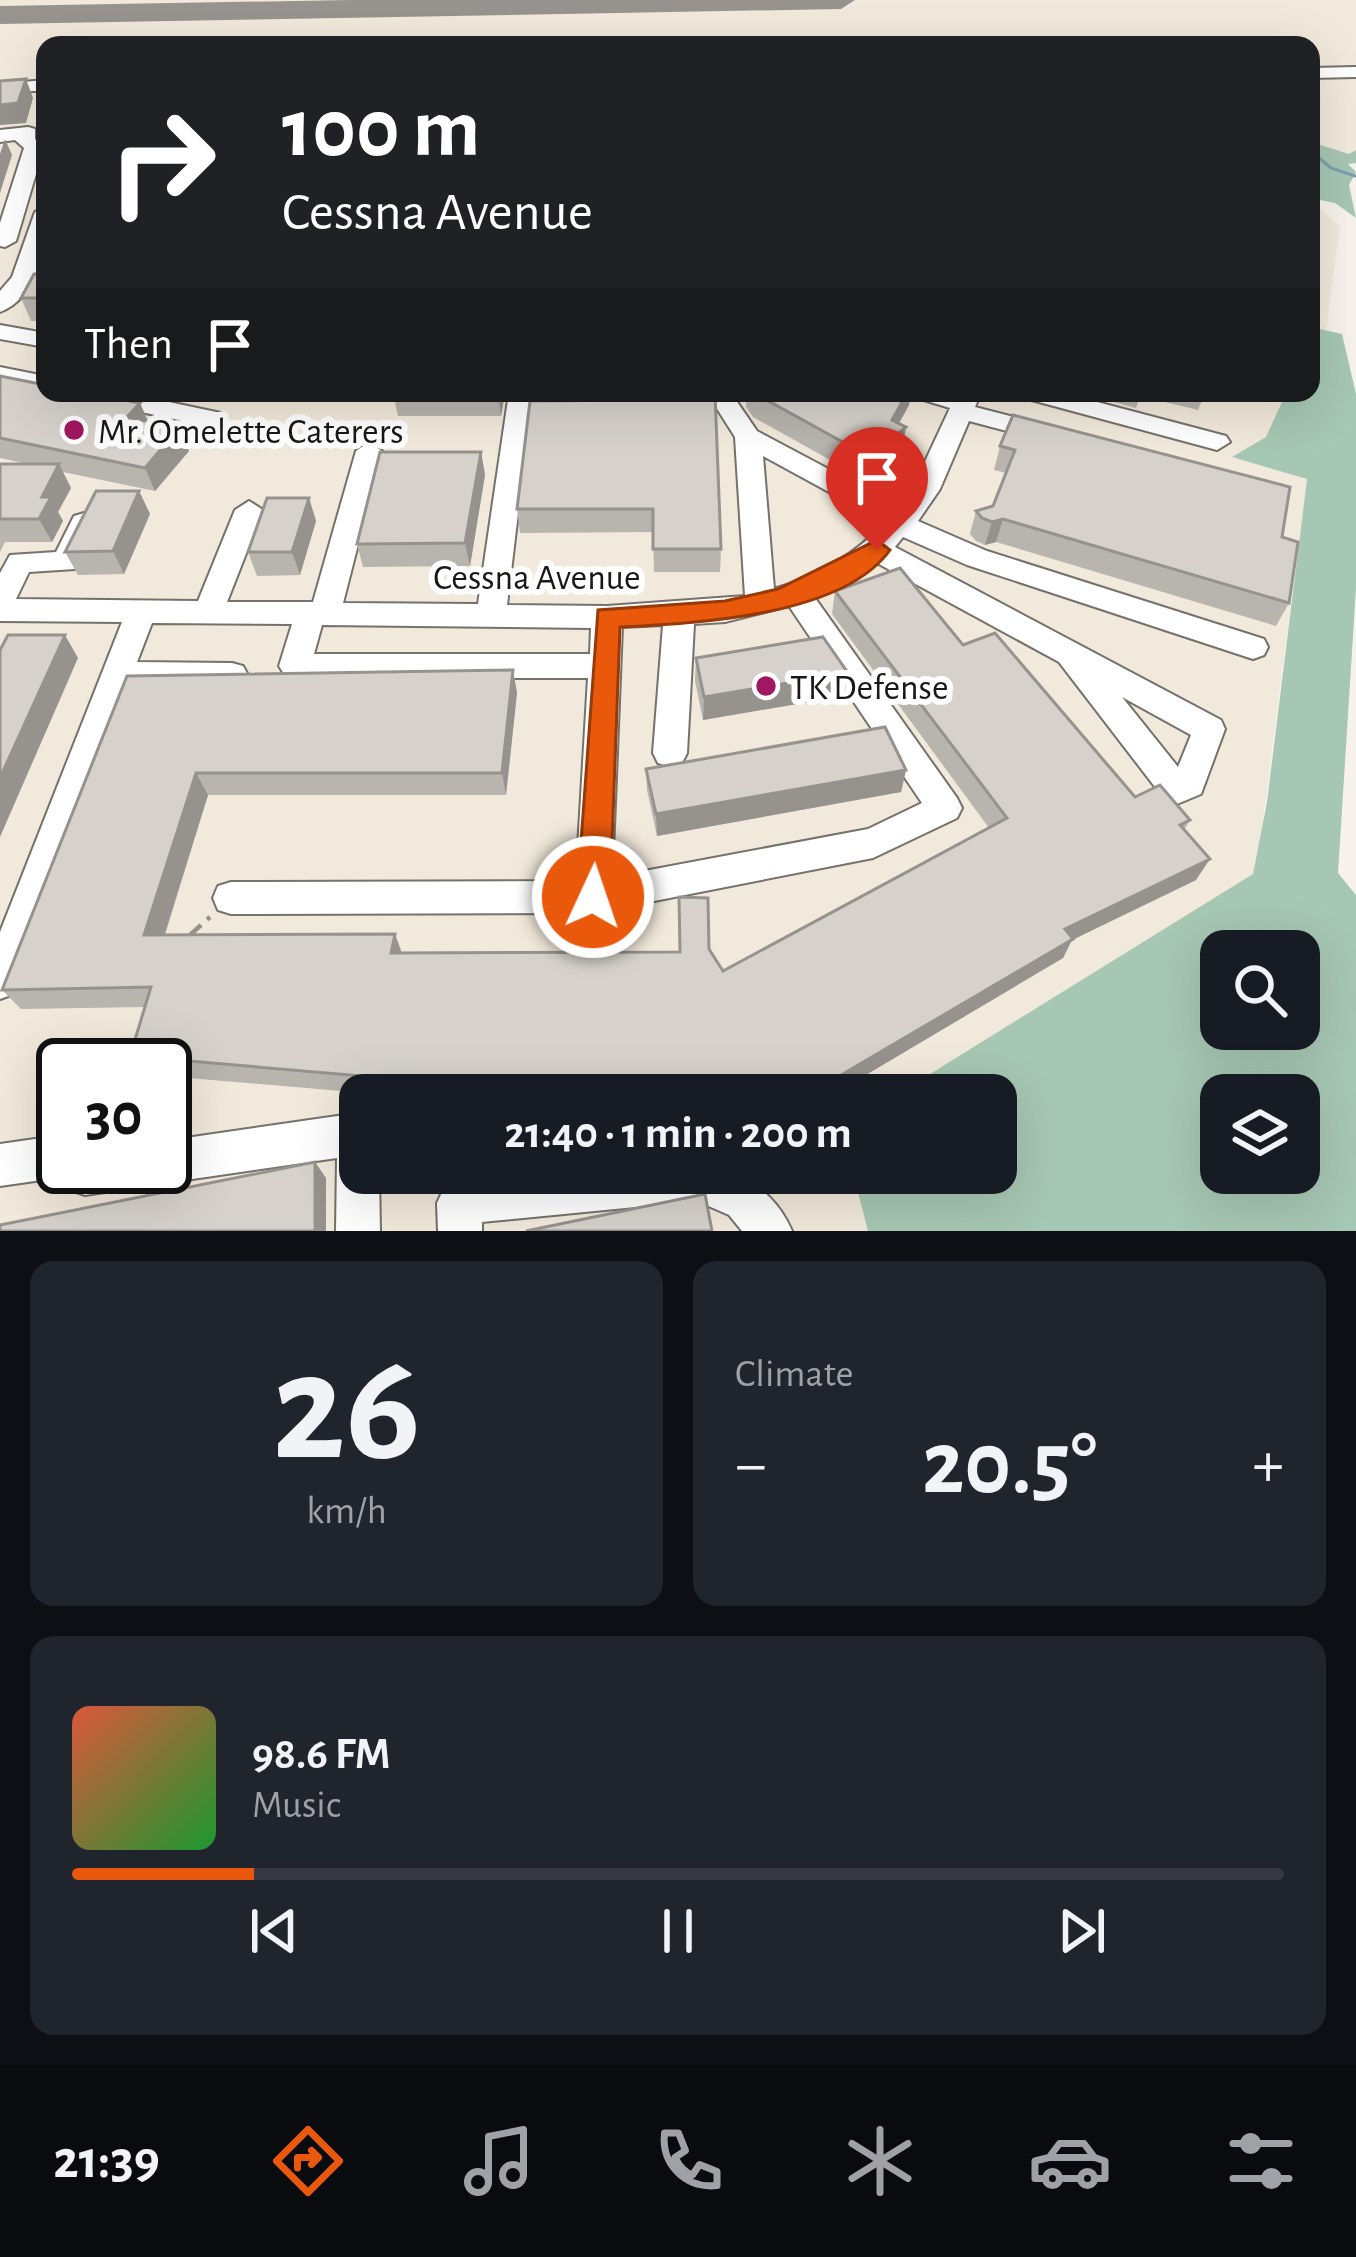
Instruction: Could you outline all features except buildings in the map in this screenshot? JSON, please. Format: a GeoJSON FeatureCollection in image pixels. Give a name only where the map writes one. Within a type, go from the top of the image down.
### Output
{"type":"FeatureCollection","features":[{"type":"Feature","properties":{"kind":"street"},"geometry":{"type":"LineString","coordinates":[[0,71],[36,70]]}},
{"type":"Feature","properties":{"kind":"street"},"geometry":{"type":"LineString","coordinates":[[1320,73],[1356,72]]}},
{"type":"Feature","properties":{"kind":"street"},"geometry":{"type":"LineString","coordinates":[[0,89],[36,86]]}},
{"type":"Feature","properties":{"kind":"street"},"geometry":{"type":"LineString","coordinates":[[0,136],[28,133],[26,140],[34,147],[5,242]]}},
{"type":"Feature","properties":{"kind":"street"},"geometry":{"type":"LineString","coordinates":[[0,305],[36,259]]}},
{"type":"Feature","properties":{"kind":"street"},"geometry":{"type":"LineString","coordinates":[[0,332],[36,337]]}},
{"type":"Feature","properties":{"kind":"street"},"geometry":{"type":"LineString","coordinates":[[0,374],[36,382]]}},
{"type":"Feature","properties":{"kind":"street"},"geometry":{"type":"LineString","coordinates":[[132,402],[212,419]]}},
{"type":"Feature","properties":{"kind":"street"},"geometry":{"type":"LineString","coordinates":[[491,616],[517,402]]}},
{"type":"Feature","properties":{"kind":"street"},"geometry":{"type":"LineString","coordinates":[[725,402],[748,437],[902,523],[977,558],[1253,646]]}},
{"type":"Feature","properties":{"kind":"street"},"geometry":{"type":"LineString","coordinates":[[1067,402],[1216,442]]}},
{"type":"Feature","properties":{"kind":"street"},"geometry":{"type":"LineString","coordinates":[[965,403],[1070,440]]}},
{"type":"Feature","properties":{"kind":"street","name":"Cessna Avenue"},"geometry":{"type":"LineString","coordinates":[[0,606],[607,617],[760,604],[840,574],[877,550],[926,489],[965,403]]}},
{"type":"Feature","properties":{"kind":"street"},"geometry":{"type":"LineString","coordinates":[[748,437],[760,604]]}},
{"type":"Feature","properties":{"kind":"street"},"geometry":{"type":"LineString","coordinates":[[369,451],[318,614],[295,665],[605,666]]}},
{"type":"Feature","properties":{"kind":"street"},"geometry":{"type":"LineString","coordinates":[[0,606],[20,562],[65,562],[94,503]]}},
{"type":"Feature","properties":{"kind":"street"},"geometry":{"type":"LineString","coordinates":[[208,613],[250,510]]}},
{"type":"Feature","properties":{"kind":"street"},"geometry":{"type":"LineString","coordinates":[[877,550],[1209,729],[1190,784],[1177,790],[1071,656]]}},
{"type":"Feature","properties":{"kind":"street"},"geometry":{"type":"LineString","coordinates":[[231,898],[593,897],[873,843],[945,808],[796,594]]}},
{"type":"Feature","properties":{"kind":"street"},"geometry":{"type":"LineString","coordinates":[[0,980],[141,612]]}},
{"type":"Feature","properties":{"kind":"street"},"geometry":{"type":"LineString","coordinates":[[670,753],[680,656],[677,614]]}},
{"type":"Feature","properties":{"kind":"street"},"geometry":{"type":"LineString","coordinates":[[593,897],[607,617]]}},
{"type":"Feature","properties":{"kind":"street"},"geometry":{"type":"LineString","coordinates":[[118,674],[234,676]]}},
{"type":"Feature","properties":{"kind":"street"},"geometry":{"type":"LineString","coordinates":[[192,1158],[358,1134],[358,1231]]}},
{"type":"Feature","properties":{"kind":"street"},"geometry":{"type":"LineString","coordinates":[[0,1165],[36,1161]]}},
{"type":"Feature","properties":{"kind":"street"},"geometry":{"type":"LineString","coordinates":[[460,1231],[459,1203],[699,1179],[744,1200],[770,1231]]}},
{"type":"Feature","properties":{"kind":"path"},"geometry":{"type":"LineString","coordinates":[[181,942],[231,898]]}},
{"type":"Feature","properties":{"kind":"shaded area"},"geometry":{"type":"Polygon","coordinates":[[[0,0],[1356,0],[1356,150],[1349,154],[1320,145],[1320,36],[36,36],[36,402],[1282,402],[1266,437],[1233,457],[1307,478],[1256,874],[930,1074],[339,1074],[339,1194],[858,1194],[868,1231],[0,1231],[0,0]]]}},
{"type":"Feature","properties":{"kind":"shaded area"},"geometry":{"type":"Polygon","coordinates":[[[1320,209],[1340,226],[1326,331],[1320,329],[1320,209]]]}},
{"type":"Feature","properties":{"kind":"green space"},"geometry":{"type":"Polygon","coordinates":[[[1320,145],[1349,154],[1356,150],[1356,163],[1348,164],[1356,172],[1349,185],[1356,218],[1335,203],[1320,200],[1320,145]]]}},
{"type":"Feature","properties":{"kind":"green space"},"geometry":{"type":"Polygon","coordinates":[[[1320,329],[1342,334],[1356,394],[1356,588],[1338,873],[1356,895],[1356,1231],[868,1231],[858,1194],[1017,1194],[1017,1074],[930,1074],[1253,874],[1267,802],[1307,479],[1232,457],[1266,437],[1282,402],[1320,402],[1320,329]]]}},
{"type":"Feature","properties":{"kind":"waterway"},"geometry":{"type":"LineString","coordinates":[[1320,159],[1355,176]]}},
{"type":"Feature","properties":{"kind":"taxiway"},"geometry":{"type":"LineString","coordinates":[[0,15],[841,0]]}},
{"type":"Feature","properties":{"kind":"place","name":"Mr. Omelette Caterers"},"geometry":{"type":"Point","coordinates":[74,430]}},
{"type":"Feature","properties":{"kind":"place","name":"TK Defense"},"geometry":{"type":"Point","coordinates":[766,686]}},
{"type":"Feature","properties":{"kind":"route"},"geometry":{"type":"LineString","coordinates":[[593,897],[607,617],[725,611],[784,598],[840,574],[877,550]]}}]}
